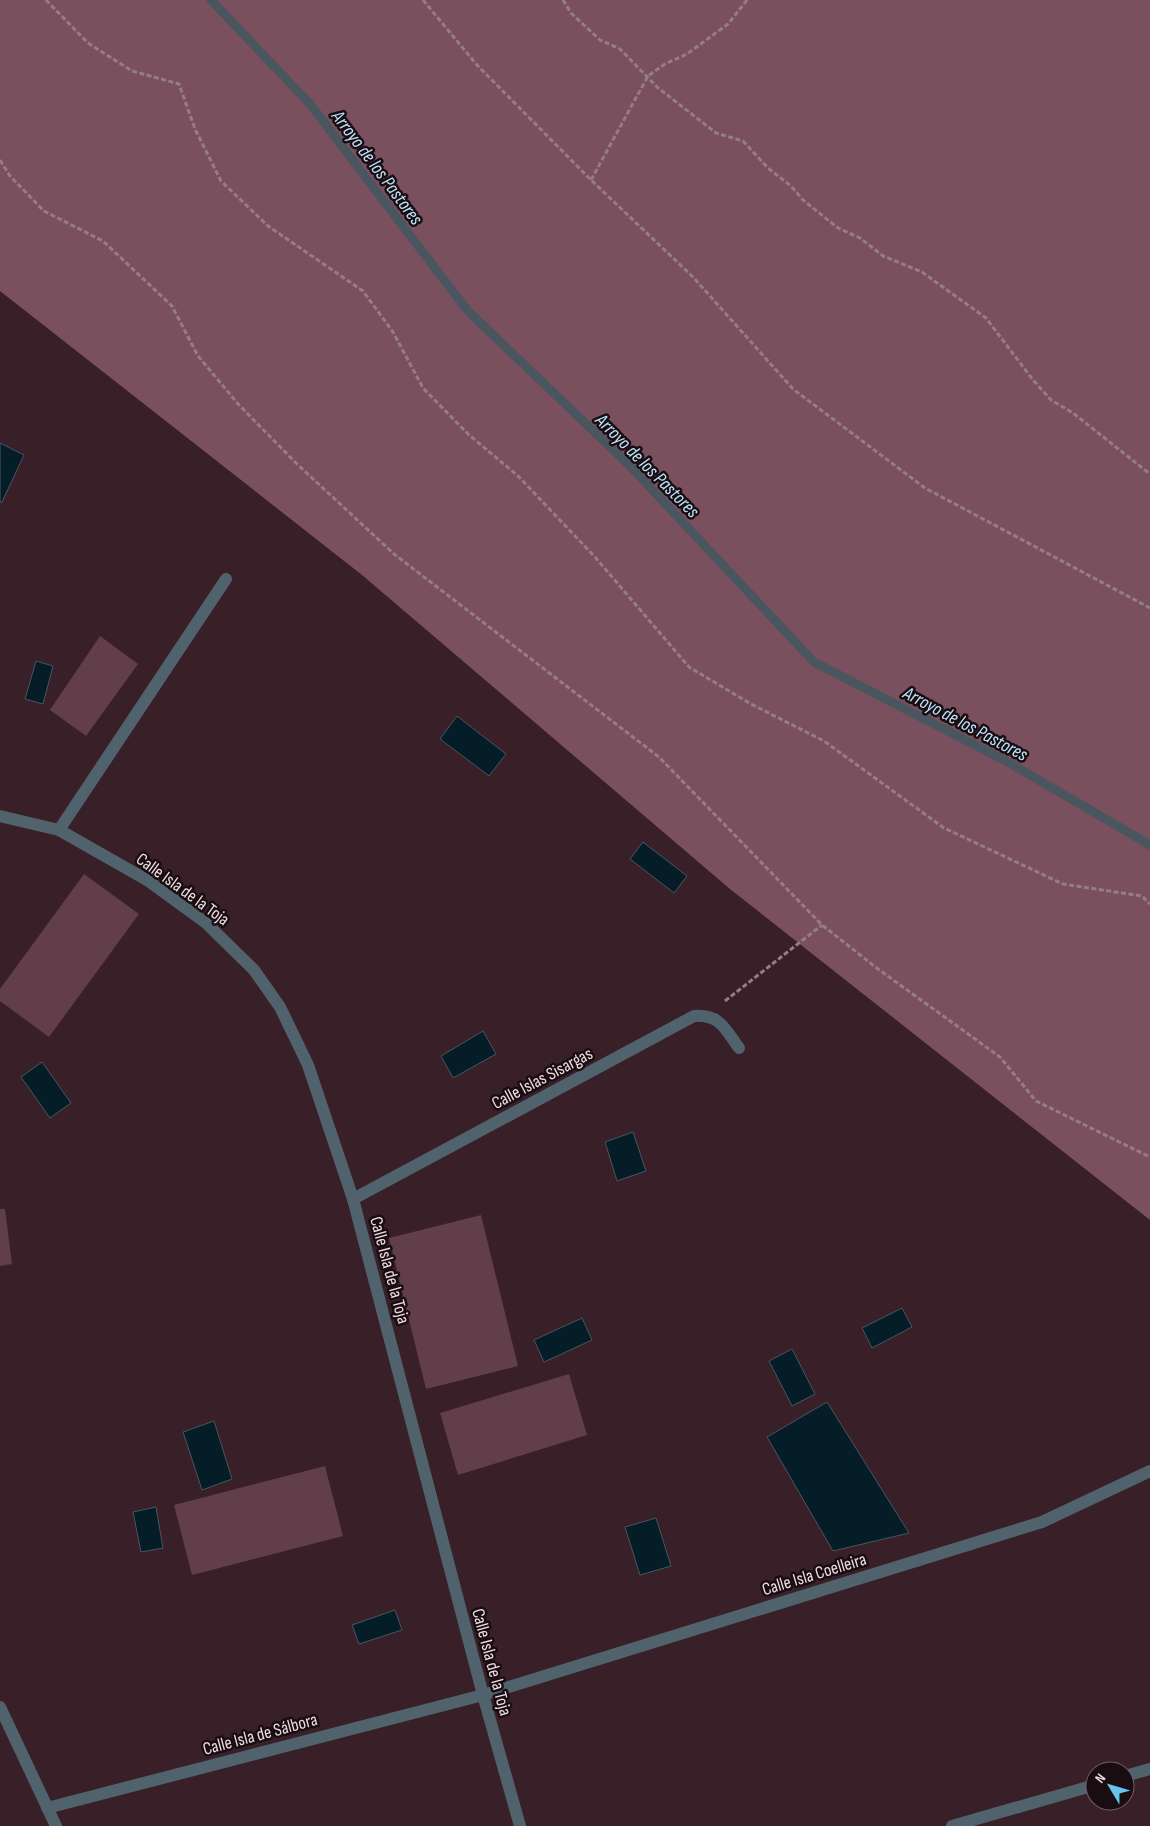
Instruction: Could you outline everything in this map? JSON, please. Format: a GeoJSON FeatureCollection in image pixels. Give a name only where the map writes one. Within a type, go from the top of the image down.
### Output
{"type":"FeatureCollection","features":[{"type":"Feature","properties":{"kind":"street"},"geometry":{"type":"LineString","coordinates":[[59,830],[226,579]]}},
{"type":"Feature","properties":{"kind":"street","name":"Calle Isla de la Toja"},"geometry":{"type":"LineString","coordinates":[[0,816],[59,830],[147,880],[206,923],[254,970],[280,1007],[308,1065],[353,1199],[482,1695],[520,1826]]}},
{"type":"Feature","properties":{"kind":"street"},"geometry":{"type":"LineString","coordinates":[[707,1015],[718,1019],[739,1048]]}},
{"type":"Feature","properties":{"kind":"street","name":"Calle Islas Sisargas"},"geometry":{"type":"LineString","coordinates":[[353,1199],[694,1016],[707,1015]]}},
{"type":"Feature","properties":{"kind":"street","name":"Calle Isla Coelleira"},"geometry":{"type":"LineString","coordinates":[[482,1695],[1042,1522],[1150,1471]]}},
{"type":"Feature","properties":{"kind":"street","name":"Calle Isla de Sálbora"},"geometry":{"type":"LineString","coordinates":[[47,1808],[482,1695]]}},
{"type":"Feature","properties":{"kind":"street"},"geometry":{"type":"LineString","coordinates":[[0,1707],[56,1826]]}},
{"type":"Feature","properties":{"kind":"street"},"geometry":{"type":"LineString","coordinates":[[1135,1773],[1150,1769]]}},
{"type":"Feature","properties":{"kind":"street"},"geometry":{"type":"LineString","coordinates":[[952,1826],[1085,1788]]}},
{"type":"Feature","properties":{"kind":"path"},"geometry":{"type":"LineString","coordinates":[[46,0],[88,43],[132,71],[179,84],[195,129],[221,180],[268,226],[363,291],[393,332],[423,388],[468,434],[518,476],[588,550],[689,668],[751,704],[824,741],[944,828],[1063,884],[1142,896],[1150,904]]}},
{"type":"Feature","properties":{"kind":"path"},"geometry":{"type":"LineString","coordinates":[[423,0],[477,65],[591,180],[693,277],[793,389],[925,488],[1150,608]]}},
{"type":"Feature","properties":{"kind":"path"},"geometry":{"type":"LineString","coordinates":[[563,0],[571,13],[600,40],[620,48],[657,87],[716,133],[743,141],[768,168],[792,186],[803,200],[838,228],[860,238],[883,256],[922,272],[986,318],[1033,380],[1051,400],[1073,413],[1150,474]]}},
{"type":"Feature","properties":{"kind":"path"},"geometry":{"type":"LineString","coordinates":[[591,180],[648,76],[665,64],[687,54],[728,24],[747,0]]}},
{"type":"Feature","properties":{"kind":"path"},"geometry":{"type":"LineString","coordinates":[[0,160],[10,176],[44,211],[103,241],[172,306],[198,356],[239,405],[297,464],[394,554],[659,758],[822,925],[878,969],[1000,1057],[1036,1101],[1150,1158]]}},
{"type":"Feature","properties":{"kind":"path"},"geometry":{"type":"LineString","coordinates":[[707,1015],[822,925]]}},
{"type":"Feature","properties":{"kind":"shaded area"},"geometry":{"type":"Polygon","coordinates":[[[0,0],[1150,0],[1150,1220],[730,889],[362,575],[0,291],[0,0]]]}},
{"type":"Feature","properties":{"kind":"shaded area"},"geometry":{"type":"Polygon","coordinates":[[[100,636],[138,664],[86,736],[50,710],[100,636]]]}},
{"type":"Feature","properties":{"kind":"shaded area"},"geometry":{"type":"Polygon","coordinates":[[[84,874],[139,914],[49,1037],[0,1001],[0,989],[84,874]]]}},
{"type":"Feature","properties":{"kind":"shaded area"},"geometry":{"type":"Polygon","coordinates":[[[0,1209],[5,1209],[12,1264],[0,1266],[0,1209]]]}},
{"type":"Feature","properties":{"kind":"shaded area"},"geometry":{"type":"Polygon","coordinates":[[[481,1215],[518,1366],[426,1389],[389,1238],[481,1215]]]}},
{"type":"Feature","properties":{"kind":"shaded area"},"geometry":{"type":"Polygon","coordinates":[[[569,1374],[587,1435],[458,1475],[440,1413],[569,1374]]]}},
{"type":"Feature","properties":{"kind":"shaded area"},"geometry":{"type":"Polygon","coordinates":[[[325,1466],[343,1536],[192,1575],[174,1505],[325,1466]]]}},
{"type":"Feature","properties":{"kind":"water"},"geometry":{"type":"Polygon","coordinates":[[[0,443],[24,455],[2,502],[0,502],[0,443]]]}},
{"type":"Feature","properties":{"kind":"water"},"geometry":{"type":"Polygon","coordinates":[[[36,661],[53,666],[43,704],[25,699],[36,661]]]}},
{"type":"Feature","properties":{"kind":"water"},"geometry":{"type":"Polygon","coordinates":[[[457,716],[506,754],[489,776],[440,739],[457,716]]]}},
{"type":"Feature","properties":{"kind":"water"},"geometry":{"type":"Polygon","coordinates":[[[643,842],[687,876],[674,893],[630,859],[643,842]]]}},
{"type":"Feature","properties":{"kind":"water"},"geometry":{"type":"Polygon","coordinates":[[[483,1031],[496,1054],[453,1078],[441,1056],[483,1031]]]}},
{"type":"Feature","properties":{"kind":"water"},"geometry":{"type":"Polygon","coordinates":[[[42,1062],[71,1103],[50,1118],[21,1077],[42,1062]]]}},
{"type":"Feature","properties":{"kind":"water"},"geometry":{"type":"Polygon","coordinates":[[[633,1132],[646,1171],[617,1181],[605,1142],[633,1132]]]}},
{"type":"Feature","properties":{"kind":"water"},"geometry":{"type":"Polygon","coordinates":[[[902,1308],[912,1327],[872,1348],[862,1328],[902,1308]]]}},
{"type":"Feature","properties":{"kind":"water"},"geometry":{"type":"Polygon","coordinates":[[[582,1318],[592,1340],[544,1362],[534,1340],[582,1318]]]}},
{"type":"Feature","properties":{"kind":"water"},"geometry":{"type":"Polygon","coordinates":[[[792,1349],[815,1394],[792,1406],[769,1361],[792,1349]]]}},
{"type":"Feature","properties":{"kind":"water"},"geometry":{"type":"Polygon","coordinates":[[[827,1402],[909,1533],[833,1551],[767,1437],[827,1402]]]}},
{"type":"Feature","properties":{"kind":"water"},"geometry":{"type":"Polygon","coordinates":[[[214,1421],[232,1479],[202,1490],[183,1432],[214,1421]]]}},
{"type":"Feature","properties":{"kind":"water"},"geometry":{"type":"Polygon","coordinates":[[[156,1507],[163,1548],[141,1552],[133,1512],[156,1507]]]}},
{"type":"Feature","properties":{"kind":"water"},"geometry":{"type":"Polygon","coordinates":[[[656,1518],[671,1566],[640,1575],[625,1527],[656,1518]]]}},
{"type":"Feature","properties":{"kind":"water"},"geometry":{"type":"Polygon","coordinates":[[[395,1610],[402,1630],[359,1644],[352,1625],[395,1610]]]}},
{"type":"Feature","properties":{"kind":"waterway","name":"Arroyo de los Pastores"},"geometry":{"type":"LineString","coordinates":[[211,0],[310,104],[467,310],[630,466],[814,662],[1006,761],[1150,845]]}}]}
